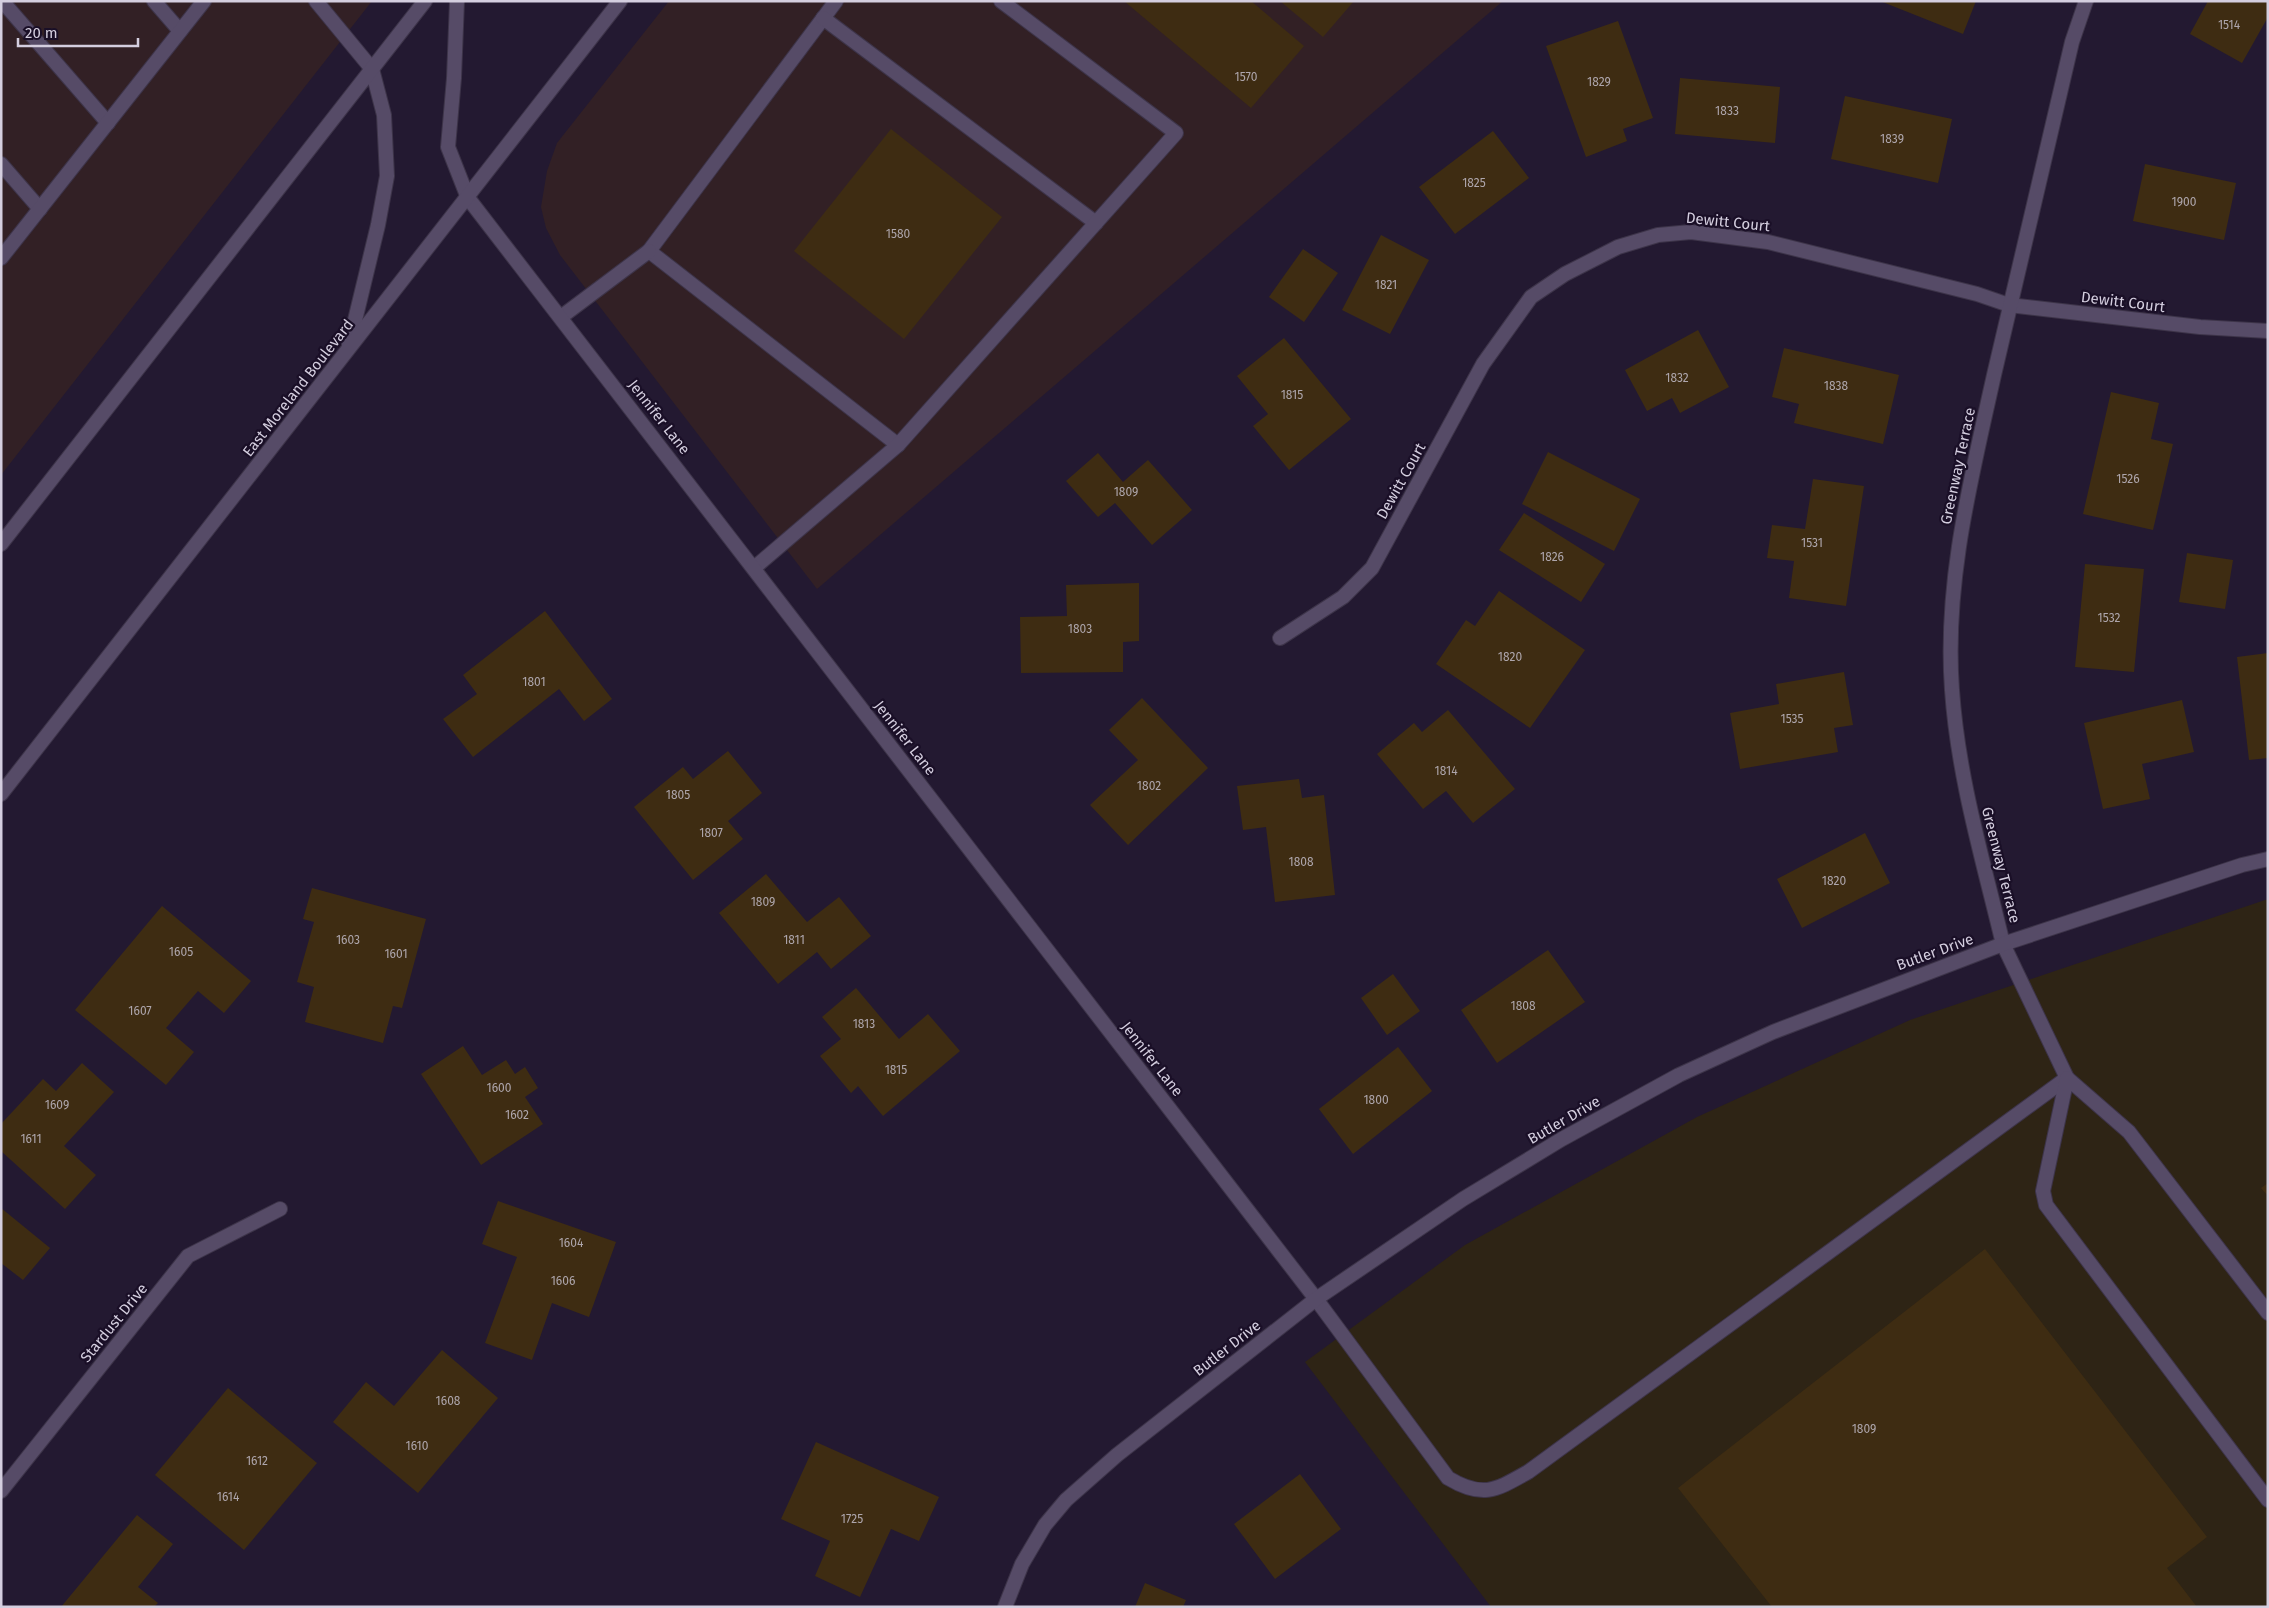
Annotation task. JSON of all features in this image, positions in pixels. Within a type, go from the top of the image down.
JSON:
[{"type":"street","points":[[2,1],[108,123]]},
{"type":"street","points":[[154,1],[180,31]]},
{"type":"street","points":[[1,258],[204,1]]},
{"type":"street","points":[[316,1],[372,69],[384,115],[387,176],[378,225],[347,351]]},
{"type":"street","points":[[1,544],[425,1]]},
{"type":"street","name":"Jennifer Lane","points":[[458,1],[448,147],[468,198],[1316,1299],[1448,1478],[1467,1490],[1497,1490],[1528,1472],[2067,1078]]},
{"type":"street","name":"East Moreland Boulevard","points":[[1,794],[620,1]]},
{"type":"street","points":[[561,317],[649,251],[836,1]]},
{"type":"street","points":[[754,568],[898,445],[1176,133],[1001,1]]},
{"type":"street","name":"Greenway Terrace","points":[[2067,1078],[2003,944],[1965,787],[1958,750],[1952,689],[1951,629],[1956,564],[1968,492],[2009,305],[2072,42],[2086,1]]},
{"type":"street","points":[[823,18],[1096,223]]},
{"type":"street","points":[[1,164],[40,209]]},
{"type":"street","name":"Dewitt Court","points":[[1280,638],[1343,597],[1372,568],[1483,364],[1531,297],[1565,274],[1618,247],[1658,235],[1691,232],[1768,242],[1977,294],[2009,305],[2200,327],[2268,331]]},
{"type":"street","points":[[649,251],[898,445]]},
{"type":"street","name":"Butler Drive","points":[[1004,1607],[1027,1556],[1045,1525],[1066,1500],[1117,1455],[1316,1299],[1463,1199],[1562,1139],[1679,1075],[1782,1029],[2003,944],[2242,865],[2268,859]]},
{"type":"street","points":[[2268,1313],[2129,1132],[2067,1078],[2043,1191],[2046,1205],[2268,1500]]},
{"type":"street","name":"Stardust Drive","points":[[1,1491],[188,1256],[280,1209]]},
{"type":"shaded area","points":[[1,1],[372,1],[1,475]]},
{"type":"shaded area","points":[[669,1],[1503,1],[817,589],[560,255],[546,228],[541,207],[547,171],[557,143]]},
{"type":"shaded area","points":[[2268,899],[2268,1607],[1491,1607],[1305,1362],[1465,1245],[1697,1117],[1910,1020]]},
{"type":"building","points":[[1124,1],[1251,1],[1304,46],[1251,108]]},
{"type":"building","points":[[1280,1],[1354,1],[1323,37]]},
{"type":"building","points":[[1880,1],[1976,1],[1963,34]]},
{"type":"building","points":[[2208,1],[2268,1],[2268,17],[2242,63],[2190,34]]},
{"type":"building","points":[[1618,21],[1653,118],[1623,129],[1627,141],[1586,157],[1546,46]]},
{"type":"building","points":[[1680,78],[1780,87],[1775,143],[1675,134]]},
{"type":"building","points":[[1845,96],[1952,119],[1938,183],[1831,159]]},
{"type":"building","points":[[891,129],[1002,217],[904,339],[794,251]]},
{"type":"building","points":[[1493,131],[1529,178],[1455,234],[1419,187]]},
{"type":"building","points":[[2145,164],[2236,183],[2224,240],[2133,221]]},
{"type":"building","points":[[1381,235],[1429,260],[1390,334],[1342,310]]},
{"type":"building","points":[[1303,249],[1338,273],[1304,322],[1269,297]]},
{"type":"building","points":[[1698,330],[1729,387],[1680,413],[1672,398],[1647,411],[1625,370]]},
{"type":"building","points":[[1284,338],[1351,419],[1289,470],[1253,426],[1268,414],[1237,376]]},
{"type":"building","points":[[1784,348],[1899,375],[1883,444],[1794,423],[1799,404],[1772,397]]},
{"type":"building","points":[[2111,392],[2159,403],[2151,439],[2173,444],[2153,530],[2083,514]]},
{"type":"building","points":[[1548,452],[1640,499],[1614,551],[1522,504]]},
{"type":"building","points":[[1098,453],[1123,482],[1148,460],[1192,510],[1152,545],[1115,503],[1098,517],[1066,481]]},
{"type":"building","points":[[1813,479],[1864,486],[1846,606],[1789,598],[1794,561],[1767,558],[1772,525],[1805,529]]},
{"type":"building","points":[[1524,513],[1605,564],[1581,602],[1499,550]]},
{"type":"building","points":[[2187,553],[2233,560],[2225,609],[2179,602]]},
{"type":"building","points":[[2085,564],[2144,569],[2134,672],[2075,667]]},
{"type":"building","points":[[1139,583],[1139,641],[1123,642],[1123,672],[1021,673],[1020,617],[1067,616],[1066,585]]},
{"type":"building","points":[[1499,591],[1585,650],[1530,728],[1436,664],[1466,620],[1475,626]]},
{"type":"building","points":[[545,611],[612,699],[584,721],[559,689],[473,757],[443,719],[477,694],[463,675]]},
{"type":"building","points":[[2268,653],[2268,758],[2249,760],[2237,657]]},
{"type":"building","points":[[1844,672],[1853,725],[1834,728],[1838,752],[1740,769],[1730,713],[1779,704],[1776,684]]},
{"type":"building","points":[[1142,698],[1208,768],[1128,845],[1090,805],[1138,760],[1109,730]]},
{"type":"building","points":[[2182,700],[2194,752],[2142,764],[2150,799],[2103,809],[2084,723]]},
{"type":"building","points":[[1448,710],[1515,789],[1473,823],[1446,791],[1423,809],[1377,754],[1414,723],[1422,732]]},
{"type":"building","points":[[728,751],[762,793],[728,821],[743,839],[693,880],[634,807],[683,767],[693,779]]},
{"type":"building","points":[[1299,779],[1302,798],[1324,795],[1335,895],[1275,902],[1266,827],[1243,830],[1237,786]]},
{"type":"building","points":[[1865,833],[1890,883],[1802,928],[1777,879]]},
{"type":"building","points":[[766,874],[807,922],[839,897],[871,936],[831,969],[817,952],[778,984],[719,913]]},
{"type":"building","points":[[312,888],[426,919],[402,1008],[393,1006],[383,1043],[305,1022],[314,987],[297,982],[314,922],[303,919]]},
{"type":"building","points":[[162,906],[251,981],[224,1013],[198,991],[166,1028],[194,1052],[166,1085],[75,1010]]},
{"type":"building","points":[[1548,950],[1585,1002],[1497,1063],[1461,1010]]},
{"type":"building","points":[[1393,974],[1420,1011],[1387,1035],[1361,998]]},
{"type":"building","points":[[856,988],[899,1039],[928,1014],[960,1051],[883,1116],[858,1086],[851,1093],[820,1056],[841,1039],[822,1017]]},
{"type":"building","points":[[463,1046],[482,1075],[506,1060],[515,1074],[525,1067],[538,1088],[525,1097],[543,1124],[481,1165],[421,1074]]},
{"type":"building","points":[[1398,1047],[1432,1091],[1353,1154],[1319,1109]]},
{"type":"building","points":[[82,1063],[114,1092],[64,1146],[96,1175],[65,1209],[1,1151],[1,1124],[43,1079],[56,1091]]},
{"type":"building","points":[[2268,1183],[2268,1196],[2261,1188]]},
{"type":"building","points":[[498,1201],[616,1242],[589,1317],[552,1303],[532,1360],[485,1343],[517,1257],[482,1244]]},
{"type":"building","points":[[1,1208],[50,1248],[23,1280],[1,1263]]},
{"type":"building","points":[[1985,1249],[2207,1537],[2167,1568],[2197,1607],[1772,1607],[1678,1488]]},
{"type":"building","points":[[442,1350],[498,1398],[418,1493],[333,1422],[366,1382],[394,1406]]},
{"type":"building","points":[[228,1388],[317,1463],[244,1550],[155,1475]]},
{"type":"building","points":[[816,1442],[939,1497],[919,1541],[891,1529],[860,1597],[815,1576],[830,1541],[781,1519]]},
{"type":"building","points":[[1300,1474],[1341,1529],[1275,1579],[1234,1524]]},
{"type":"building","points":[[137,1515],[173,1544],[138,1587],[158,1603],[154,1607],[61,1607]]},
{"type":"building","points":[[1145,1583],[1186,1600],[1183,1607],[1135,1607]]}]
